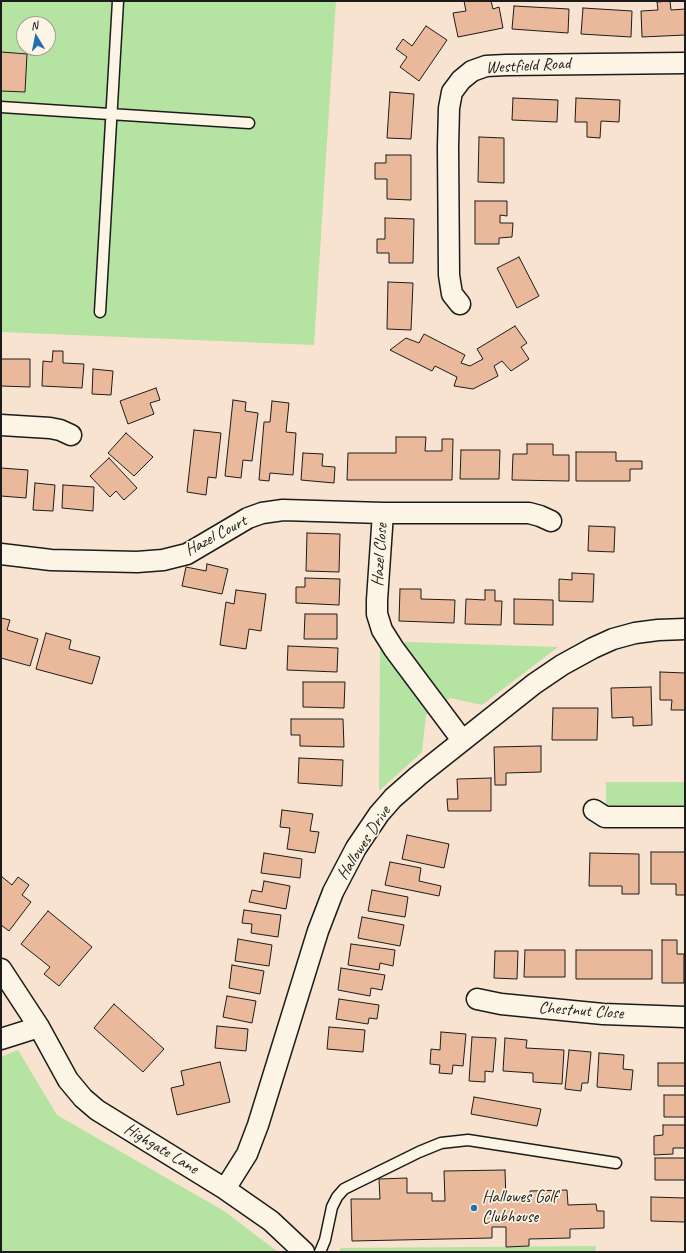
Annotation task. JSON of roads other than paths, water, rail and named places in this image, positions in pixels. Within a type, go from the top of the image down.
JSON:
[{"type":"street","name":"Westfield Road","points":[[460,304],[452,294],[449,275],[448,147],[449,108],[452,92],[461,80],[472,71],[486,66],[506,64],[685,63]]},
{"type":"street","points":[[1,424],[50,428],[60,430],[71,435]]},
{"type":"street","name":"Hazel Court","points":[[1,554],[51,560],[137,562],[163,560],[187,554],[248,518],[262,513],[283,510],[383,513]]},
{"type":"street","name":"Hazel Close","points":[[462,740],[394,649],[382,630],[377,614],[377,600],[383,513],[529,513],[551,521]]},
{"type":"street","name":"Hallowes Drive","points":[[225,1189],[247,1154],[256,1132],[318,931],[333,892],[356,848],[379,814],[393,798],[418,776],[462,740],[556,668],[593,648],[614,639],[658,630],[685,629]]},
{"type":"street","points":[[594,810],[606,817],[685,817]]},
{"type":"street","name":"Highgate Lane","points":[[1,970],[17,992],[68,1080],[83,1098],[97,1110],[225,1189],[272,1221],[304,1252]]},
{"type":"street","name":"Chestnut Close","points":[[477,999],[501,1004],[603,1014],[685,1017]]},
{"type":"street","points":[[1,1038],[38,1027]]},
{"type":"lane","points":[[100,312],[118,1]]},
{"type":"lane","points":[[1,106],[249,123]]},
{"type":"lane","points":[[320,1252],[325,1240],[332,1207],[344,1189],[419,1152],[442,1143],[468,1140],[616,1163]]},
{"type":"place","name":"Hallowes Golf Clubhouse","points":[[474,1208]]}]
